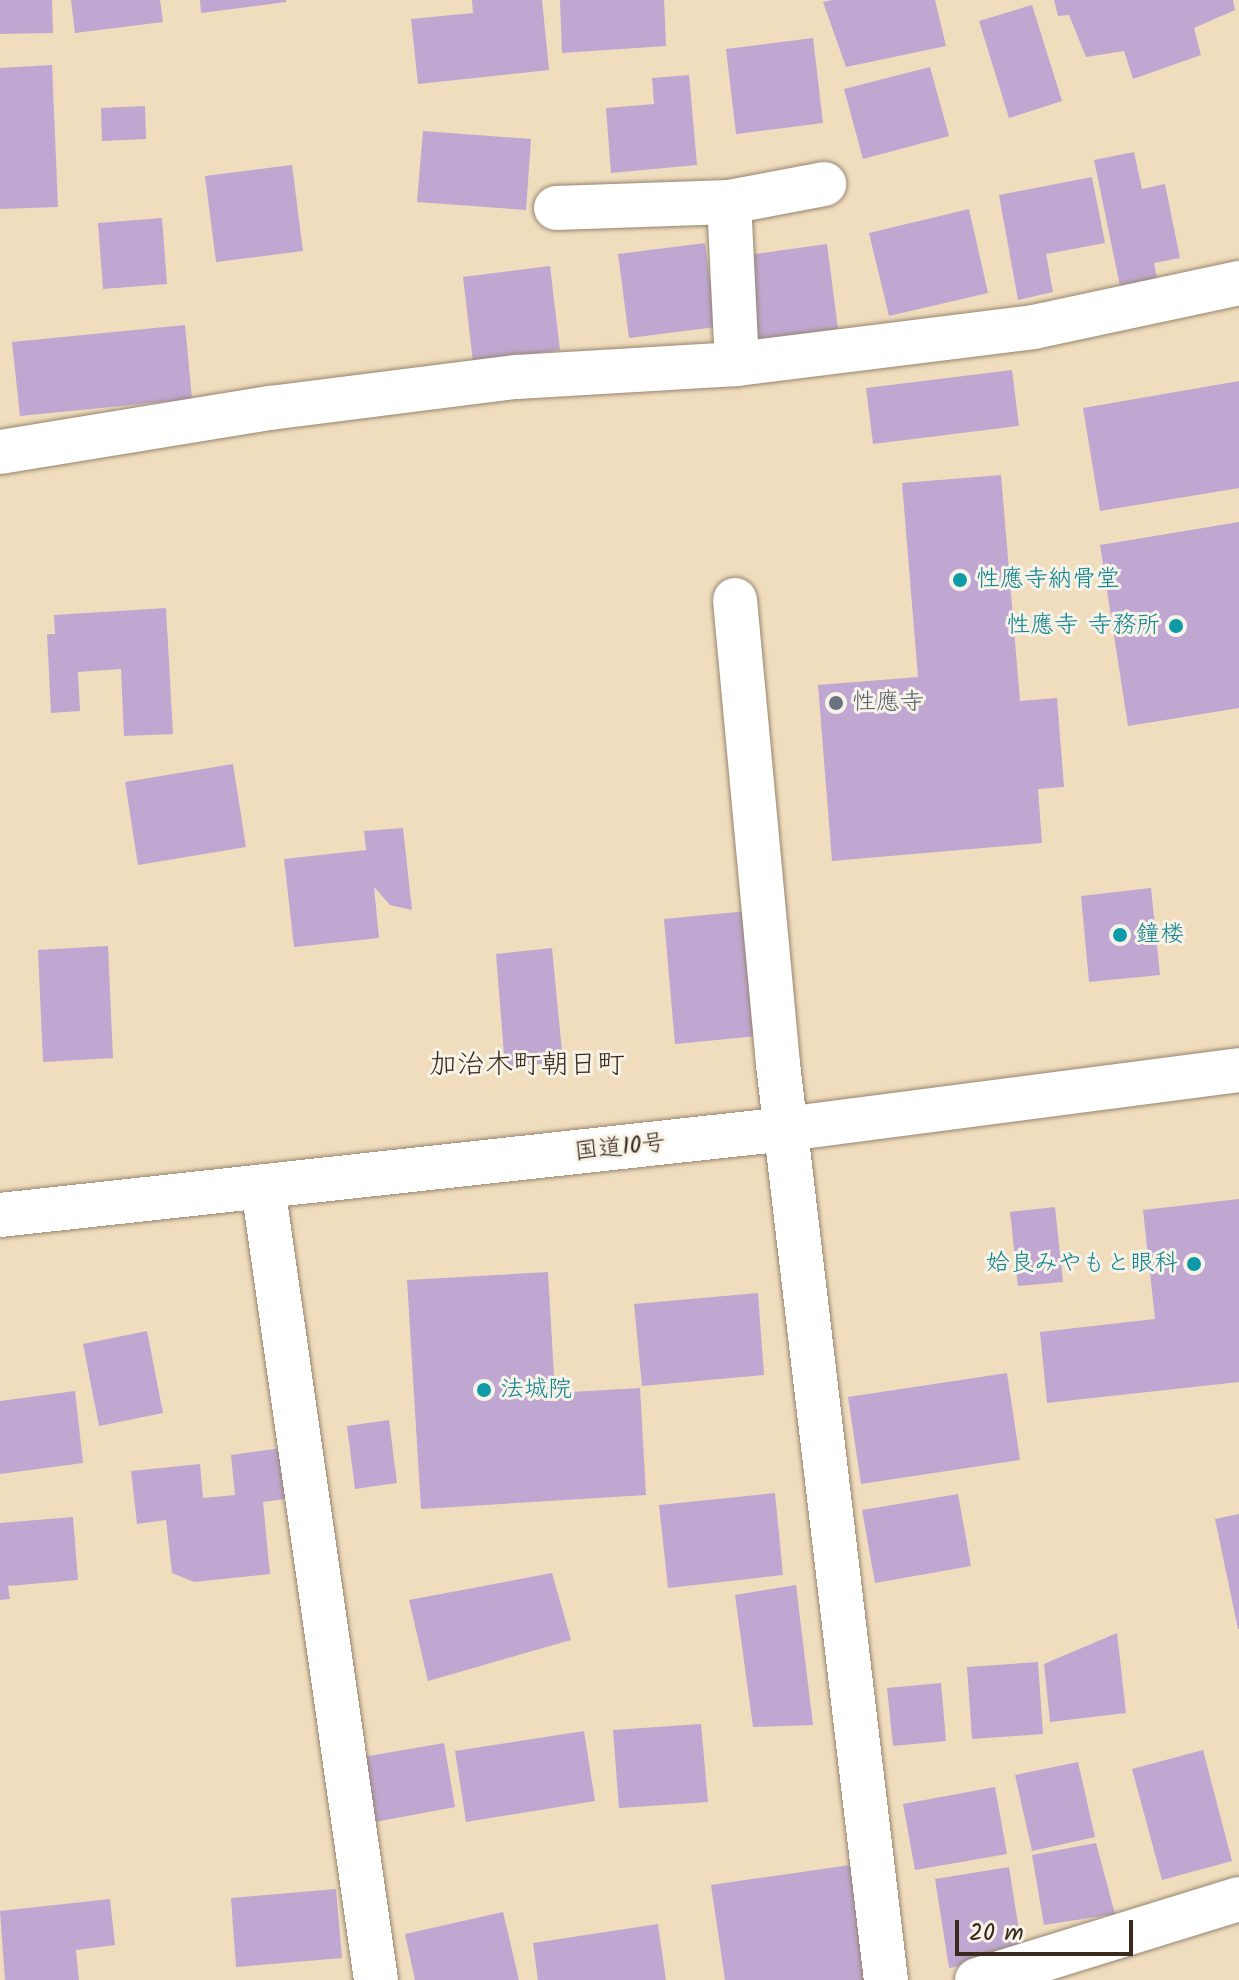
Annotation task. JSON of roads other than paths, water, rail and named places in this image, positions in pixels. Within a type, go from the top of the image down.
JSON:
[{"type":"main road","points":[[556,208],[729,202],[824,184]]},
{"type":"main road","points":[[729,202],[737,364]]},
{"type":"main road","points":[[0,452],[270,408],[517,377],[737,364],[1034,327],[1239,283]]},
{"type":"main road","points":[[735,600],[786,1129],[886,1980]]},
{"type":"main road","name":"国道10号","points":[[0,1215],[786,1129],[1239,1070]]},
{"type":"main road","points":[[263,1187],[376,1980]]},
{"type":"main road","points":[[977,1980],[1239,1899]]},
{"type":"place","name":"性應寺納骨堂","points":[[960,580]]},
{"type":"place","name":"性應寺 寺務所","points":[[1176,626]]},
{"type":"place","name":"性應寺","points":[[836,703]]},
{"type":"place","name":"鐘楼","points":[[1120,935]]},
{"type":"place","name":"姶良みやもと眼科","points":[[1194,1264]]},
{"type":"place","name":"法城院","points":[[484,1390]]},
{"type":"district","name":"加治木町朝日町","points":[[527,1066]]}]
